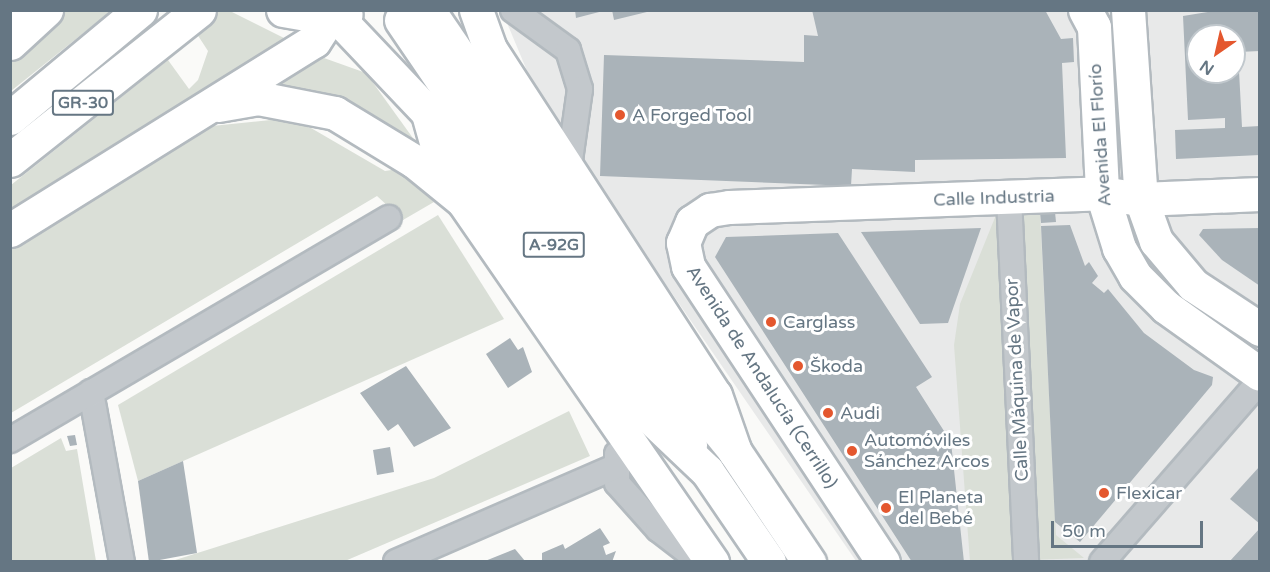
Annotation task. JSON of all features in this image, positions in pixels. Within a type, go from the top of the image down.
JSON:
[{"type":"main road","points":[[10,17],[20,10]]},
{"type":"main road","points":[[10,43],[46,10]]},
{"type":"main road","name":"GR-30","points":[[10,160],[199,10]]},
{"type":"main road","points":[[283,10],[341,15],[428,113],[631,399],[707,471]]},
{"type":"main road","points":[[476,10],[490,49],[569,167],[715,395],[735,452]]},
{"type":"main road","name":"Avenida El Florío","points":[[1128,10],[1141,198],[1171,264],[1260,329]]},
{"type":"main road","name":"Avenida El Florío","points":[[1089,12],[1094,27],[1102,194],[1107,221],[1135,276],[1166,307],[1260,374]]},
{"type":"main road","name":"GR-30","points":[[10,118],[136,14]]},
{"type":"main road","points":[[10,230],[314,41],[341,15]]},
{"type":"main road","name":"A-92G","points":[[414,15],[697,405],[735,452],[809,561]]},
{"type":"main road","name":"A-92G","points":[[414,15],[707,471],[769,561]]},
{"type":"main road","points":[[205,108],[258,98],[335,113],[414,161],[463,201]]},
{"type":"main road","points":[[428,113],[442,164],[463,201],[712,561]]},
{"type":"main road","name":"Calle Industria","points":[[729,207],[1102,194],[1141,198],[1260,194]]},
{"type":"main road","name":"Avenida de Andalucía (Cerrillo)","points":[[729,207],[710,210],[692,222],[683,243],[688,266],[883,561]]},
{"type":"street","points":[[513,10],[568,50],[580,89],[569,167]]},
{"type":"street","name":"Calle Máquina de Vapor","points":[[1009,198],[1026,561]]},
{"type":"street","points":[[10,440],[389,218]]},
{"type":"street","points":[[1102,561],[1260,381]]},
{"type":"street","points":[[91,392],[122,561]]},
{"type":"street","points":[[621,431],[616,475],[658,529],[701,561]]},
{"type":"street","points":[[396,561],[616,475]]},
{"type":"street","points":[[436,561],[616,475]]},
{"type":"shaded area","points":[[64,11],[111,11],[11,91],[11,59]]},
{"type":"shaded area","points":[[182,11],[230,11],[290,41],[11,217],[11,185],[168,60],[189,89],[198,80],[208,51]]},
{"type":"shaded area","points":[[502,11],[1259,11],[1259,561],[856,561],[603,193],[530,78]]},
{"type":"shaded area","points":[[324,58],[366,73],[423,152],[265,86]]},
{"type":"shaded area","points":[[280,119],[311,128],[385,171],[398,169],[434,202],[403,220],[377,196],[11,413],[11,244],[212,126]]},
{"type":"shaded area","points":[[1040,212],[1056,535],[1084,558],[970,562],[954,345],[960,304],[996,215]]},
{"type":"shaded area","points":[[438,215],[504,319],[138,481],[118,405]]},
{"type":"shaded area","points":[[569,411],[590,456],[345,561],[169,562],[434,478]]},
{"type":"shaded area","points":[[61,438],[66,451],[77,449],[96,561],[11,561],[11,468]]},
{"type":"building","points":[[575,10],[603,10],[603,11],[576,18]]},
{"type":"building","points":[[612,10],[651,10],[651,11],[614,20]]},
{"type":"building","points":[[812,10],[1045,10],[1061,39],[1073,38],[1074,62],[1062,63],[1066,158],[915,160],[915,172],[852,169],[851,186],[600,176],[604,55],[804,62],[804,35],[818,36]]},
{"type":"building","points":[[1220,10],[1260,12],[1260,51],[1246,52],[1246,24],[1186,24],[1186,78],[1183,16]]},
{"type":"building","points":[[1186,84],[1240,84],[1242,127],[1260,126],[1260,155],[1176,159],[1175,130],[1225,128],[1225,118],[1188,120]]},
{"type":"building","points":[[1040,212],[1055,212],[1056,222],[1041,223]]},
{"type":"building","points":[[1070,225],[1085,266],[1089,262],[1098,276],[1092,283],[1104,293],[1108,289],[1144,333],[1194,370],[1213,377],[1212,385],[1080,542],[1055,522],[1041,226]]},
{"type":"building","points":[[981,228],[948,323],[920,324],[861,232]]},
{"type":"building","points":[[1260,228],[1260,286],[1222,260],[1199,235],[1203,229]]},
{"type":"building","points":[[838,233],[932,377],[916,387],[951,442],[964,562],[912,562],[715,257],[726,237]]},
{"type":"building","points":[[510,338],[518,350],[523,347],[532,372],[508,388],[486,354]]},
{"type":"building","points":[[406,366],[451,428],[414,447],[398,424],[388,431],[360,393]]},
{"type":"building","points":[[75,435],[77,445],[70,446],[67,436]]},
{"type":"building","points":[[390,447],[394,472],[377,475],[373,450]]},
{"type":"building","points":[[183,461],[197,553],[149,562],[138,481]]},
{"type":"building","points":[[1260,466],[1260,524],[1230,499]]},
{"type":"building","points":[[600,528],[610,543],[603,546],[606,555],[616,551],[612,562],[542,562],[542,553],[563,544],[565,549]]},
{"type":"building","points":[[1260,528],[1260,562],[1229,562],[1241,549]]},
{"type":"building","points":[[515,549],[525,561],[485,561]]},
{"type":"place","name":"A Forged Tool","points":[[620,115]]},
{"type":"place","name":"Carglass","points":[[771,322]]},
{"type":"place","name":"Škoda","points":[[798,366]]},
{"type":"place","name":"Audi","points":[[828,413]]},
{"type":"place","name":"Automóviles Sánchez Arcos","points":[[852,451]]},
{"type":"place","name":"Flexicar","points":[[1104,493]]},
{"type":"place","name":"El Planeta del Bebé","points":[[886,508]]}]
